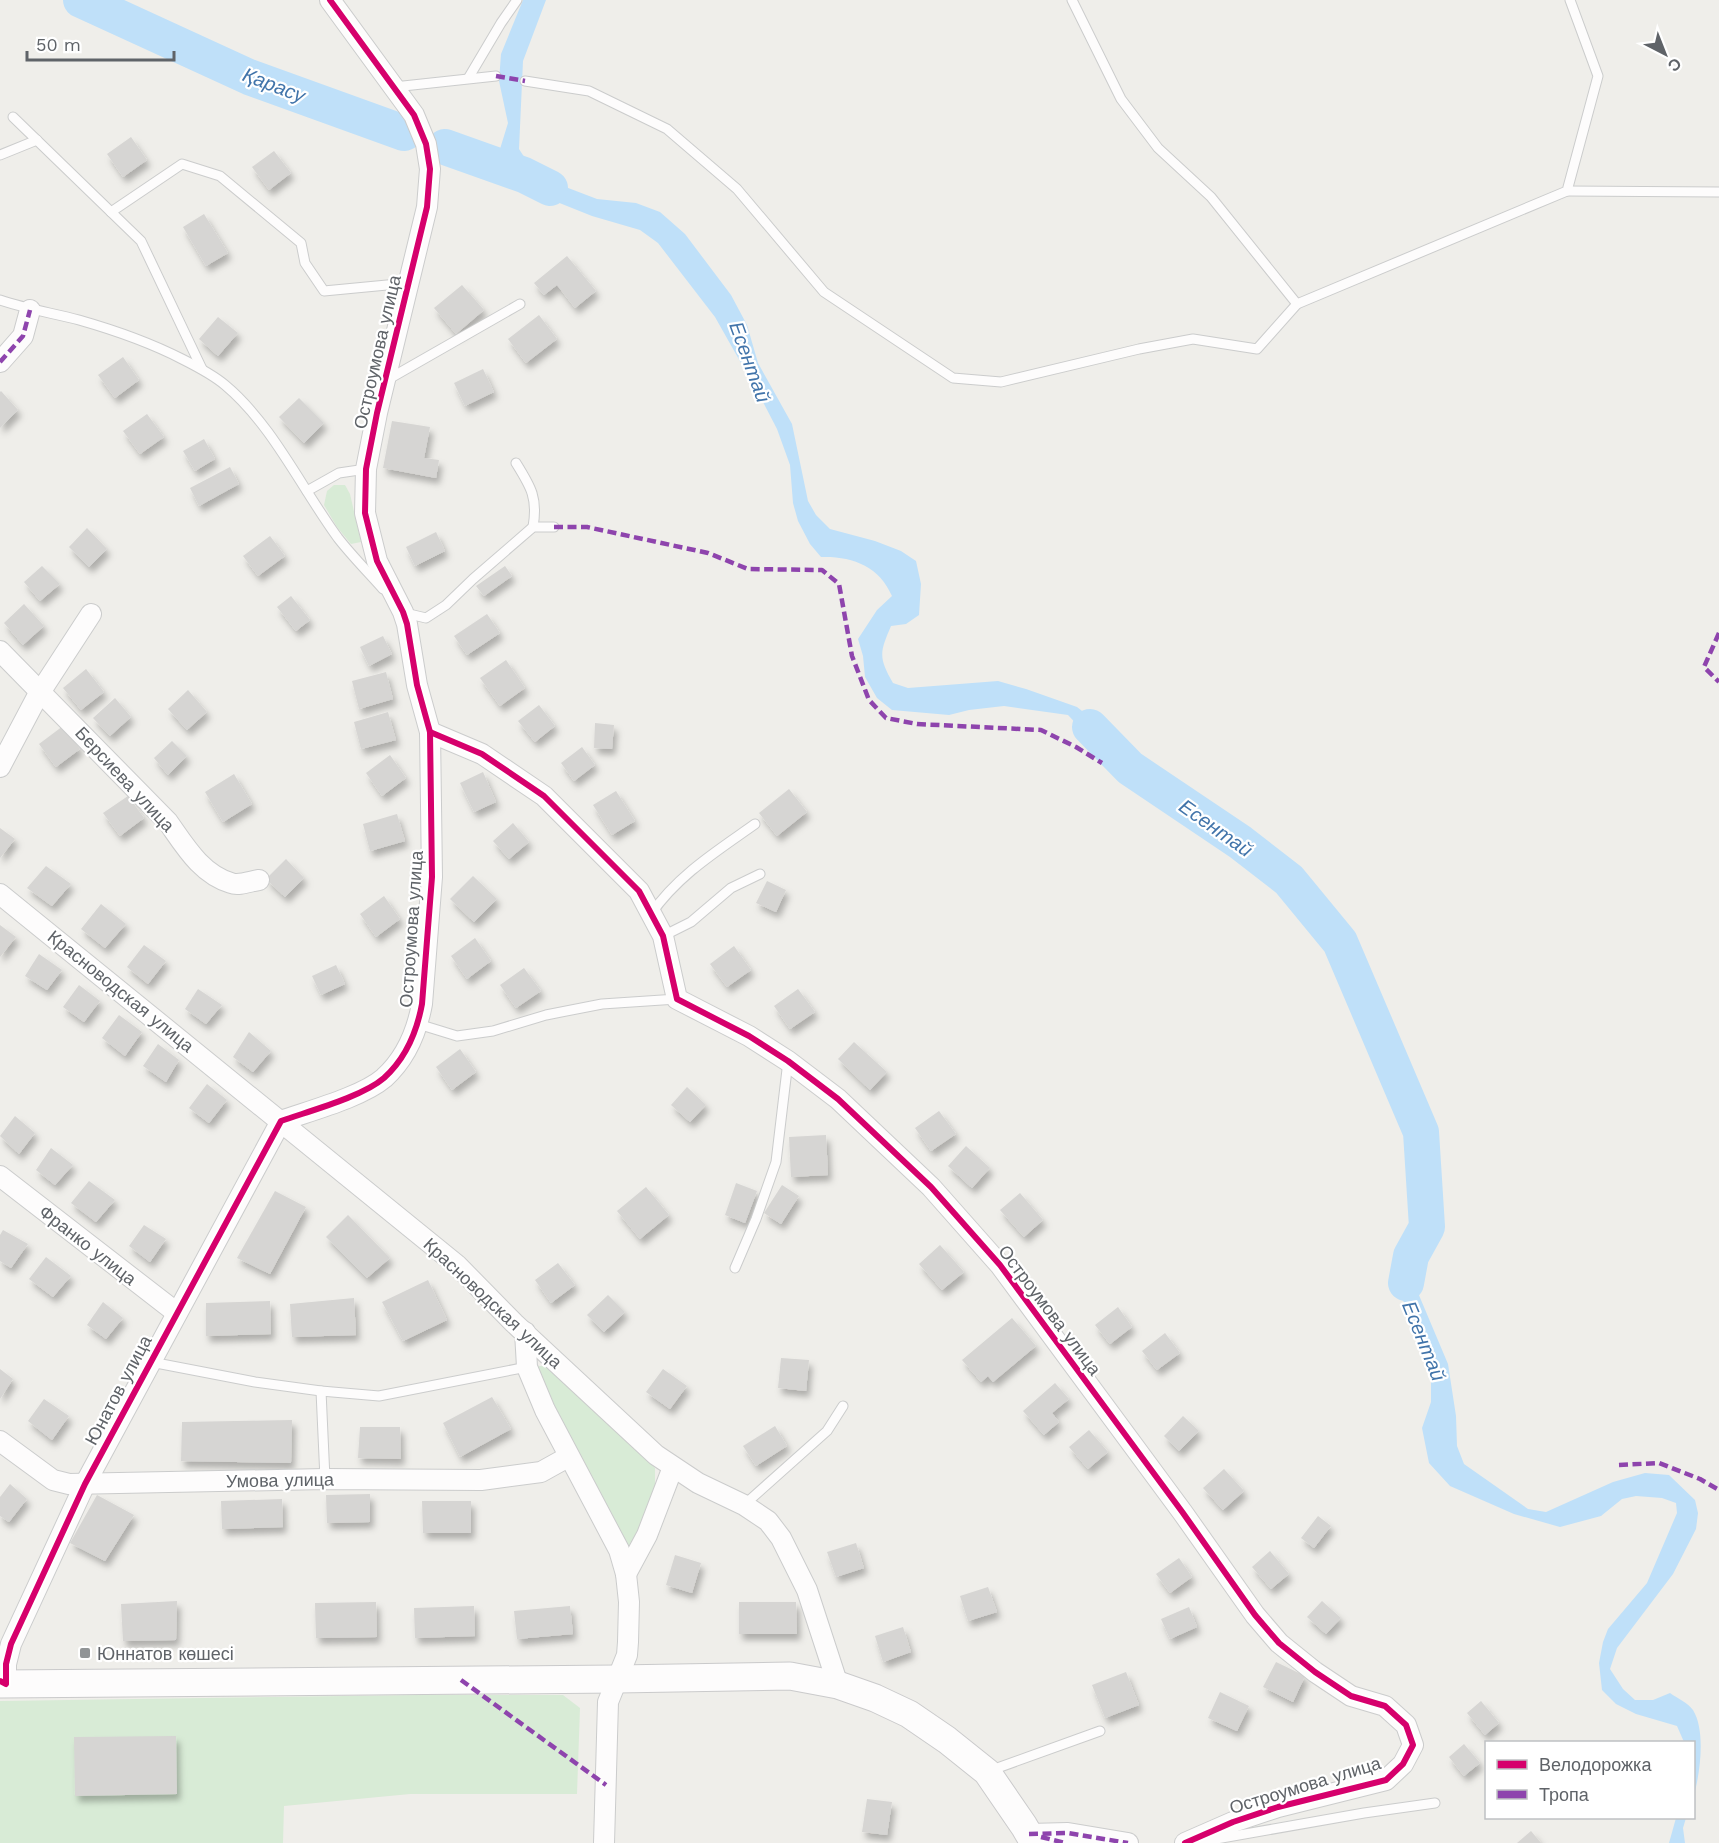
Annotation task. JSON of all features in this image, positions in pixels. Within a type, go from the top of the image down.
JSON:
[{"type":"street","name":"Остроумова улица","points":[[281,1120],[355,1094],[384,1078],[406,1052],[418,1024],[428,952],[432,877],[430,732],[417,685],[404,612],[377,561],[365,513],[366,469],[427,207],[430,169],[426,144],[414,115],[330,0]]},
{"type":"street","points":[[0,362],[23,336],[30,310]]},
{"type":"street","points":[[0,767],[41,691],[91,614]]},
{"type":"street","name":"Берсиева улица","points":[[0,651],[168,822],[190,855],[204,868],[233,884],[259,880]]},
{"type":"street","points":[[430,732],[483,754],[544,796],[639,891],[663,936],[677,999]]},
{"type":"street","name":"Красноводская улица","points":[[0,894],[457,1264],[525,1332],[656,1455],[698,1483],[744,1505],[768,1521],[793,1559],[807,1590],[838,1685]]},
{"type":"street","name":"Остроумова улица","points":[[677,999],[748,1036],[788,1061],[838,1099],[932,1187],[1000,1265],[1183,1513],[1255,1615],[1279,1643],[1315,1672],[1352,1696],[1385,1706],[1406,1725],[1413,1745],[1403,1764],[1386,1780],[1256,1814],[1185,1843]]},
{"type":"street","name":"Юнатов улица","points":[[2,1683],[11,1644],[85,1484],[281,1120]]},
{"type":"street","name":"Франко улица","points":[[0,1176],[177,1313]]},
{"type":"street","points":[[525,1332],[527,1367],[568,1457],[619,1551],[626,1574],[629,1602],[627,1655],[608,1702],[604,1843]]},
{"type":"street","name":"Умова улица","points":[[0,1441],[53,1480],[69,1484],[325,1479],[481,1480],[541,1472],[568,1457]]},
{"type":"street","points":[[626,1574],[646,1535],[673,1467]]},
{"type":"street","points":[[2,1683],[790,1676],[838,1685],[909,1714],[947,1740],[987,1772],[1031,1839],[1065,1843]]},
{"type":"street","points":[[1031,1839],[1068,1833],[1128,1843]]},
{"type":"lane","points":[[469,77],[517,0]]},
{"type":"lane","points":[[1072,0],[1120,99],[1158,148],[1211,197],[1297,304]]},
{"type":"lane","points":[[1567,191],[1598,76],[1570,0]]},
{"type":"lane","points":[[394,87],[469,77],[496,76]]},
{"type":"lane","points":[[525,81],[589,91],[667,129],[737,189],[824,292],[953,378],[1000,382],[1139,349],[1193,339],[1257,349],[1297,304],[1567,191],[1719,192]]},
{"type":"lane","points":[[13,117],[141,241],[202,369]]},
{"type":"lane","points":[[0,155],[37,140]]},
{"type":"lane","points":[[111,212],[182,164],[220,176],[301,243],[305,263],[324,291],[408,283]]},
{"type":"lane","points":[[0,300],[30,310],[79,320],[122,333],[202,369],[223,383],[242,400],[296,473],[339,539],[404,612],[426,618],[446,605],[533,527],[536,510],[533,491],[516,463]]},
{"type":"lane","points":[[385,382],[520,304]]},
{"type":"lane","points":[[307,491],[339,473],[366,469]]},
{"type":"lane","points":[[533,527],[554,527]]},
{"type":"lane","points":[[651,914],[662,897],[689,871],[755,824]]},
{"type":"lane","points":[[663,936],[691,922],[731,888],[760,874]]},
{"type":"lane","points":[[418,1024],[457,1036],[494,1031],[546,1015],[602,1004],[677,999]]},
{"type":"lane","points":[[735,1268],[756,1219],[776,1162],[788,1061]]},
{"type":"lane","points":[[151,1362],[255,1382],[379,1396],[527,1367]]},
{"type":"lane","points":[[321,1390],[325,1479]]},
{"type":"lane","points":[[744,1505],[827,1431],[843,1406]]},
{"type":"lane","points":[[987,1772],[1100,1731]]},
{"type":"lane","points":[[1193,1843],[1435,1803]]},
{"type":"green space","points":[[334,485],[345,485],[350,494],[361,542],[351,544],[337,527],[324,505],[327,491]]},
{"type":"green space","points":[[539,1366],[548,1366],[643,1454],[655,1468],[655,1485],[632,1551],[622,1546],[534,1371]]},
{"type":"green space","points":[[563,1695],[580,1708],[577,1794],[410,1794],[284,1806],[283,1843],[0,1843],[0,1701]]},
{"type":"water","points":[[523,0],[546,0],[523,61],[519,149],[532,169],[563,186],[597,199],[636,203],[660,212],[685,234],[731,295],[747,325],[758,363],[792,424],[808,501],[816,515],[830,529],[875,541],[901,551],[916,561],[921,584],[919,615],[906,624],[891,626],[882,654],[885,667],[893,683],[908,688],[998,681],[1026,689],[1077,707],[1105,729],[1130,758],[1120,762],[1098,747],[1068,715],[1004,706],[949,715],[892,710],[877,698],[865,677],[863,656],[858,639],[877,610],[892,596],[880,577],[872,570],[843,558],[821,557],[810,544],[798,521],[793,503],[790,465],[777,429],[715,317],[658,243],[640,230],[592,216],[542,196],[524,186],[506,169],[500,149],[508,123],[499,81],[501,54]]},
{"type":"water","points":[[1425,1232],[1413,1281],[1448,1364],[1456,1416],[1457,1446],[1464,1464],[1528,1509],[1546,1512],[1613,1482],[1645,1473],[1669,1475],[1695,1500],[1698,1513],[1696,1529],[1673,1574],[1617,1648],[1610,1669],[1623,1689],[1635,1700],[1653,1700],[1670,1693],[1693,1710],[1701,1740],[1700,1764],[1695,1790],[1695,1741],[1684,1741],[1677,1726],[1636,1714],[1616,1704],[1602,1690],[1599,1663],[1608,1629],[1647,1583],[1677,1513],[1676,1503],[1662,1498],[1636,1496],[1622,1499],[1601,1516],[1560,1527],[1514,1514],[1450,1486],[1429,1463],[1422,1428],[1431,1402],[1431,1375],[1410,1326],[1400,1288],[1407,1258]]},
{"type":"water","points":[[1676,1819],[1686,1819],[1683,1828],[1685,1843],[1669,1843]]},
{"type":"building","points":[[131,137],[147,160],[123,177],[107,154]]},
{"type":"building","points":[[274,151],[291,173],[269,190],[252,167]]},
{"type":"building","points":[[204,214],[228,253],[206,266],[183,227]]},
{"type":"building","points":[[567,256],[596,291],[575,308],[557,285],[544,295],[534,283]]},
{"type":"building","points":[[462,285],[484,310],[456,334],[434,308]]},
{"type":"building","points":[[539,315],[557,339],[526,363],[508,339]]},
{"type":"building","points":[[218,317],[238,333],[218,356],[199,339]]},
{"type":"building","points":[[123,357],[139,380],[115,398],[98,375]]},
{"type":"building","points":[[483,369],[494,392],[465,406],[454,383]]},
{"type":"building","points":[[0,392],[18,410],[0,428]]},
{"type":"building","points":[[299,398],[324,423],[304,443],[279,417]]},
{"type":"building","points":[[147,414],[164,437],[140,454],[123,431]]},
{"type":"building","points":[[392,421],[430,427],[424,458],[439,460],[436,478],[383,468]]},
{"type":"building","points":[[204,439],[215,459],[195,471],[183,451]]},
{"type":"building","points":[[230,467],[239,484],[199,506],[190,488]]},
{"type":"building","points":[[87,528],[107,549],[89,567],[69,547]]},
{"type":"building","points":[[436,532],[445,551],[415,566],[406,547]]},
{"type":"building","points":[[270,536],[285,556],[258,576],[243,556]]},
{"type":"building","points":[[42,566],[60,584],[40,601],[24,582]]},
{"type":"building","points":[[505,566],[512,576],[484,596],[476,586]]},
{"type":"building","points":[[291,596],[310,620],[296,631],[277,607]]},
{"type":"building","points":[[24,604],[44,626],[23,645],[4,623]]},
{"type":"building","points":[[487,614],[500,633],[467,655],[454,636]]},
{"type":"building","points":[[383,636],[392,654],[369,666],[360,647]]},
{"type":"building","points":[[506,660],[525,688],[500,706],[480,678]]},
{"type":"building","points":[[86,669],[104,692],[81,710],[63,688]]},
{"type":"building","points":[[386,672],[393,699],[359,709],[352,681]]},
{"type":"building","points":[[188,690],[207,712],[187,730],[168,709]]},
{"type":"building","points":[[115,698],[131,717],[110,736],[93,718]]},
{"type":"building","points":[[539,705],[555,726],[535,742],[518,721]]},
{"type":"building","points":[[388,712],[396,740],[361,749],[354,722]]},
{"type":"building","points":[[595,723],[614,725],[612,749],[594,748]]},
{"type":"building","points":[[63,726],[80,749],[56,767],[39,744]]},
{"type":"building","points":[[172,741],[187,756],[168,775],[154,758]]},
{"type":"building","points":[[582,747],[595,765],[574,781],[561,763]]},
{"type":"building","points":[[390,755],[406,778],[382,796],[366,773]]},
{"type":"building","points":[[483,772],[496,802],[474,812],[460,783]]},
{"type":"building","points":[[234,774],[252,804],[223,822],[205,792]]},
{"type":"building","points":[[789,789],[807,812],[777,836],[759,813]]},
{"type":"building","points":[[616,791],[635,821],[612,835],[593,805]]},
{"type":"building","points":[[128,796],[144,818],[120,836],[103,813]]},
{"type":"building","points":[[397,814],[405,841],[370,851],[363,824]]},
{"type":"building","points":[[513,823],[529,842],[509,859],[493,841]]},
{"type":"building","points":[[0,828],[15,839],[0,858]]},
{"type":"building","points":[[286,859],[304,878],[285,897],[266,879]]},
{"type":"building","points":[[46,866],[71,884],[52,906],[27,888]]},
{"type":"building","points":[[473,876],[497,899],[474,922],[450,899]]},
{"type":"building","points":[[767,881],[786,890],[776,912],[756,903]]},
{"type":"building","points":[[384,896],[400,919],[376,937],[360,914]]},
{"type":"building","points":[[101,904],[126,924],[105,948],[81,929]]},
{"type":"building","points":[[0,925],[16,937],[0,957]]},
{"type":"building","points":[[475,938],[491,961],[467,979],[451,956]]},
{"type":"building","points":[[144,945],[166,961],[148,984],[127,967]]},
{"type":"building","points":[[734,946],[751,970],[727,987],[710,964]]},
{"type":"building","points":[[39,954],[62,970],[47,990],[25,976]]},
{"type":"building","points":[[336,965],[345,984],[321,995],[312,976]]},
{"type":"building","points":[[524,968],[541,991],[516,1008],[500,985]]},
{"type":"building","points":[[79,985],[100,1001],[84,1022],[63,1007]]},
{"type":"building","points":[[198,989],[222,1005],[206,1024],[185,1009]]},
{"type":"building","points":[[798,989],[815,1012],[790,1029],[774,1006]]},
{"type":"building","points":[[119,1015],[142,1032],[125,1056],[102,1038]]},
{"type":"building","points":[[249,1032],[271,1051],[253,1072],[233,1057]]},
{"type":"building","points":[[854,1042],[887,1072],[870,1090],[838,1059]]},
{"type":"building","points":[[158,1044],[179,1060],[166,1082],[143,1066]]},
{"type":"building","points":[[460,1049],[476,1072],[452,1090],[436,1067]]},
{"type":"building","points":[[207,1084],[227,1100],[209,1123],[189,1108]]},
{"type":"building","points":[[687,1087],[706,1105],[690,1122],[671,1105]]},
{"type":"building","points":[[939,1111],[956,1134],[931,1151],[915,1128]]},
{"type":"building","points":[[15,1116],[35,1133],[19,1154],[0,1136]]},
{"type":"building","points":[[826,1135],[828,1175],[791,1177],[789,1137]]},
{"type":"building","points":[[966,1146],[990,1168],[972,1188],[948,1166]]},
{"type":"building","points":[[51,1148],[73,1165],[55,1185],[36,1170]]},
{"type":"building","points":[[89,1181],[115,1200],[96,1222],[71,1203]]},
{"type":"building","points":[[736,1183],[757,1191],[745,1223],[725,1215]]},
{"type":"building","points":[[782,1185],[799,1196],[781,1224],[764,1213]]},
{"type":"building","points":[[646,1187],[669,1215],[640,1239],[617,1211]]},
{"type":"building","points":[[275,1191],[306,1207],[270,1274],[237,1258]]},
{"type":"building","points":[[1020,1193],[1043,1220],[1024,1237],[1000,1210]]},
{"type":"building","points":[[348,1215],[390,1258],[367,1278],[326,1237]]},
{"type":"building","points":[[144,1225],[166,1239],[150,1262],[129,1246]]},
{"type":"building","points":[[3,1230],[28,1244],[11,1268],[0,1261],[0,1235]]},
{"type":"building","points":[[940,1245],[964,1272],[942,1290],[919,1264]]},
{"type":"building","points":[[46,1257],[71,1276],[53,1297],[29,1279]]},
{"type":"building","points":[[558,1263],[575,1285],[551,1303],[535,1280]]},
{"type":"building","points":[[428,1280],[447,1320],[403,1341],[382,1302]]},
{"type":"building","points":[[608,1295],[625,1312],[604,1332],[587,1315]]},
{"type":"building","points":[[354,1298],[356,1335],[292,1337],[290,1304]]},
{"type":"building","points":[[270,1301],[271,1334],[206,1336],[206,1303]]},
{"type":"building","points":[[103,1302],[123,1318],[106,1339],[87,1325]]},
{"type":"building","points":[[1118,1307],[1132,1327],[1110,1344],[1095,1325]]},
{"type":"building","points":[[1012,1318],[1036,1346],[993,1382],[988,1376],[981,1382],[962,1360]]},
{"type":"building","points":[[1165,1333],[1180,1353],[1157,1370],[1142,1351]]},
{"type":"building","points":[[781,1358],[809,1360],[806,1391],[778,1388]]},
{"type":"building","points":[[0,1369],[13,1379],[0,1399]]},
{"type":"building","points":[[663,1369],[687,1386],[670,1409],[646,1392]]},
{"type":"building","points":[[1055,1383],[1069,1399],[1052,1413],[1059,1422],[1044,1435],[1023,1411]]},
{"type":"building","points":[[492,1397],[511,1429],[460,1457],[443,1423]]},
{"type":"building","points":[[44,1399],[69,1416],[52,1440],[28,1421]]},
{"type":"building","points":[[1183,1416],[1199,1431],[1179,1451],[1164,1436]]},
{"type":"building","points":[[292,1420],[291,1463],[181,1461],[182,1422]]},
{"type":"building","points":[[775,1426],[787,1446],[756,1466],[743,1446]]},
{"type":"building","points":[[360,1427],[400,1427],[401,1459],[358,1458]]},
{"type":"building","points":[[1089,1430],[1108,1452],[1088,1469],[1069,1447]]},
{"type":"building","points":[[1224,1469],[1244,1491],[1223,1510],[1203,1488]]},
{"type":"building","points":[[10,1484],[27,1499],[9,1522],[0,1516],[0,1497]]},
{"type":"building","points":[[370,1494],[370,1522],[327,1523],[326,1495]]},
{"type":"building","points":[[97,1495],[134,1515],[105,1561],[70,1543]]},
{"type":"building","points":[[282,1499],[283,1527],[222,1529],[221,1501]]},
{"type":"building","points":[[422,1501],[471,1501],[471,1533],[423,1533]]},
{"type":"building","points":[[1318,1516],[1331,1526],[1314,1548],[1301,1538]]},
{"type":"building","points":[[856,1543],[864,1568],[836,1577],[827,1552]]},
{"type":"building","points":[[1270,1551],[1289,1574],[1271,1589],[1252,1567]]},
{"type":"building","points":[[675,1555],[701,1563],[692,1593],[666,1585]]},
{"type":"building","points":[[1179,1558],[1192,1577],[1170,1593],[1156,1574]]},
{"type":"building","points":[[988,1587],[997,1612],[968,1621],[960,1596]]},
{"type":"building","points":[[177,1601],[176,1640],[123,1641],[121,1604]]},
{"type":"building","points":[[1322,1601],[1341,1618],[1326,1634],[1307,1617]]},
{"type":"building","points":[[376,1602],[377,1637],[316,1638],[315,1603]]},
{"type":"building","points":[[739,1602],[796,1602],[797,1634],[739,1634]]},
{"type":"building","points":[[474,1606],[475,1636],[415,1638],[414,1608]]},
{"type":"building","points":[[570,1606],[573,1634],[517,1639],[514,1611]]},
{"type":"building","points":[[1189,1607],[1197,1627],[1170,1639],[1161,1619]]},
{"type":"building","points":[[903,1627],[911,1652],[883,1662],[875,1636]]},
{"type":"building","points":[[1276,1662],[1305,1676],[1293,1702],[1263,1687]]},
{"type":"building","points":[[1126,1672],[1139,1705],[1105,1718],[1092,1685]]},
{"type":"building","points":[[1220,1692],[1249,1706],[1237,1731],[1208,1718]]},
{"type":"building","points":[[1481,1701],[1499,1723],[1485,1735],[1467,1713]]},
{"type":"building","points":[[176,1736],[177,1794],[75,1796],[74,1737]]},
{"type":"building","points":[[1464,1744],[1480,1763],[1464,1776],[1449,1757]]},
{"type":"building","points":[[867,1799],[892,1802],[887,1835],[862,1832]]},
{"type":"building","points":[[1531,1831],[1541,1843],[1517,1843]]},
{"type":"waterway","name":"Қарасу","points":[[81,0],[249,77],[404,133]]},
{"type":"waterway","name":"Қарасу","points":[[445,147],[524,175],[550,188]]},
{"type":"waterway","name":"Есентай","points":[[1090,727],[1130,768],[1240,842],[1289,880],[1340,942],[1421,1132],[1427,1227],[1411,1256],[1406,1283]]},
{"type":"marked path","points":[[496,76],[525,81]]},
{"type":"marked path","points":[[0,362],[23,336],[30,310]]},
{"type":"marked path","points":[[554,527],[587,527],[708,553],[748,569],[822,570],[839,584],[852,656],[869,700],[886,718],[917,724],[1041,730],[1102,763]]},
{"type":"marked path","points":[[1719,633],[1704,667],[1719,682]]},
{"type":"marked path","points":[[1619,1465],[1659,1463],[1700,1479],[1719,1490]]},
{"type":"marked path","points":[[461,1680],[606,1785]]},
{"type":"marked path","points":[[1029,1834],[1068,1833],[1128,1843]]},
{"type":"marked path","points":[[1041,1837],[1065,1843]]},
{"type":"cycle path","points":[[0,1681],[6,1684],[6,1664],[11,1644],[85,1484],[281,1121],[349,1097],[384,1078],[398,1062],[409,1044],[422,1004],[432,877],[430,732],[417,685],[407,624],[377,561],[365,513],[366,469],[377,413],[427,207],[430,169],[426,144],[414,115],[330,0]]},
{"type":"cycle path","points":[[430,732],[482,754],[544,796],[639,891],[663,936],[677,999],[749,1036],[788,1061],[838,1099],[931,1187],[1000,1265],[1183,1513],[1255,1615],[1279,1643],[1315,1672],[1351,1696],[1385,1706],[1406,1725],[1413,1745],[1403,1764],[1386,1780],[1278,1807],[1233,1822],[1185,1843]]},
{"type":"place","name":"Юннатов көшесі","points":[[85,1653]]}]
